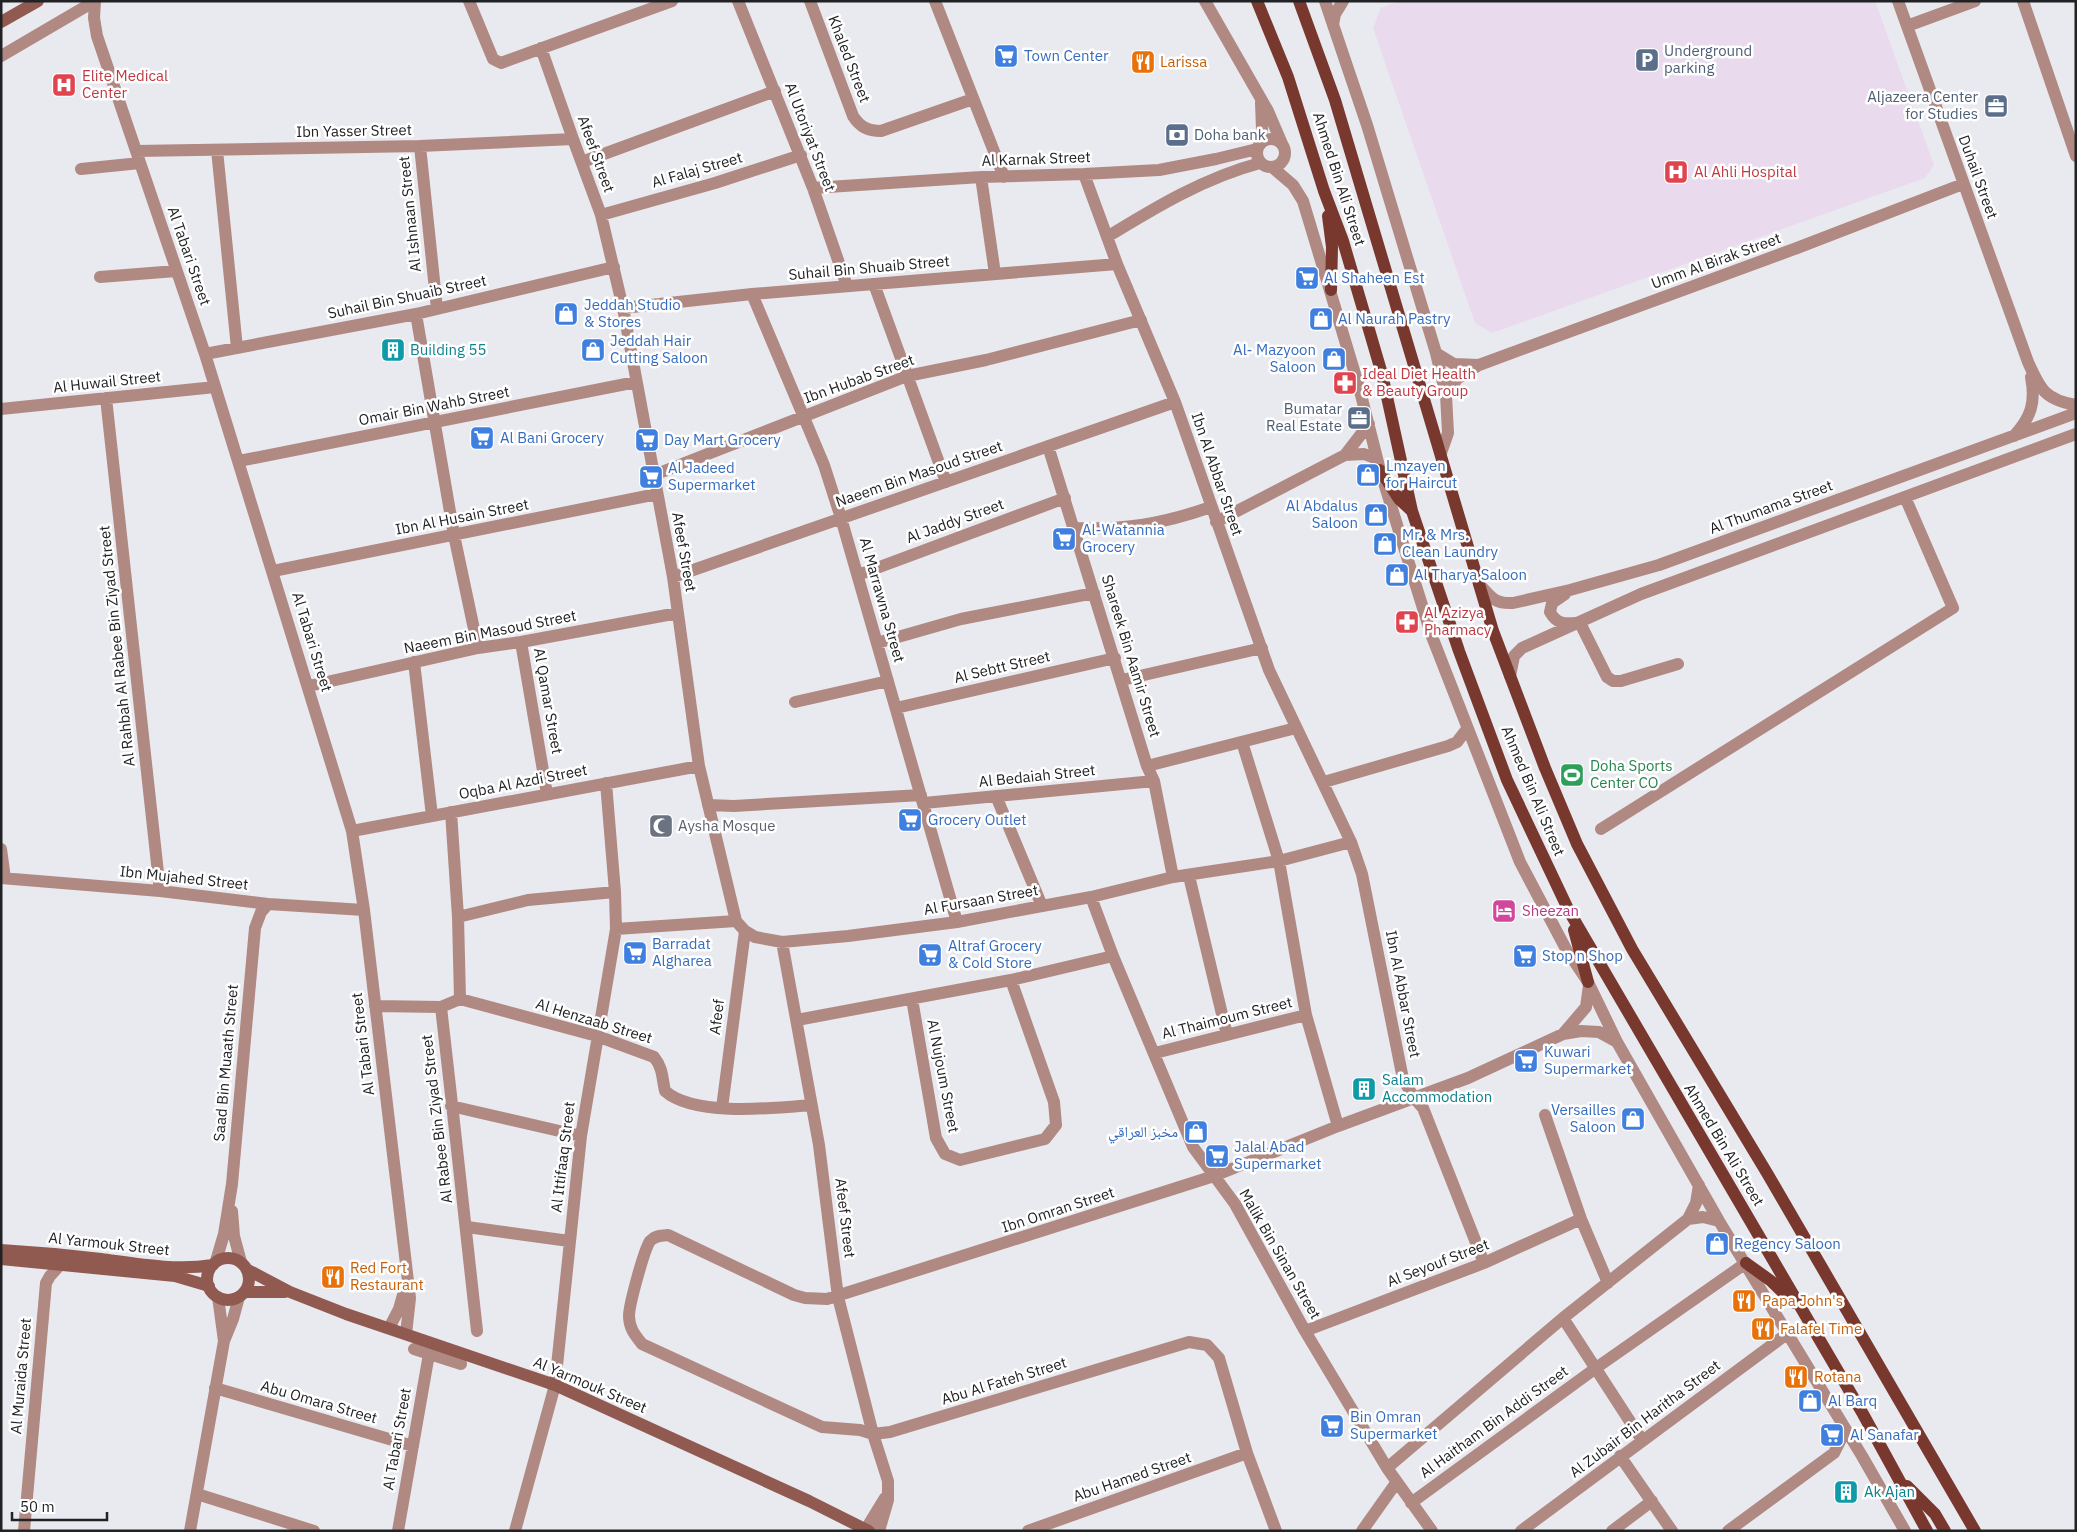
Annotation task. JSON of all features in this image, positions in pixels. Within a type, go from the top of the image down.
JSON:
[{"type":"main road","name":"Ahmed Bin Ali Street","points":[[1257,1],[1288,77],[1324,191],[1343,241],[1382,374],[1412,511],[1459,650],[1508,780],[1569,911],[1656,1063],[1863,1414],[1927,1531]]},
{"type":"main road","name":"Ahmed Bin Ali Street","points":[[1299,1],[1335,100],[1479,584],[1510,676],[1545,768],[1577,844],[1632,948],[1767,1173],[1975,1531]]},
{"type":"main road","points":[[1324,191],[1332,247],[1331,290]]},
{"type":"main road","points":[[1378,464],[1399,499],[1412,511]]},
{"type":"main road","points":[[1569,911],[1588,982]]},
{"type":"main road","points":[[1746,1263],[1771,1281],[1805,1314]]},
{"type":"main road","points":[[1896,1475],[1935,1514],[1945,1531]]},
{"type":"street","points":[[1,22],[38,1]]},
{"type":"street","points":[[1,56],[95,1]]},
{"type":"street","name":"Al Tabari Street","points":[[95,1],[96,36],[205,354],[352,831],[364,910],[410,1308],[406,1334]]},
{"type":"street","points":[[469,1],[492,59],[501,63],[672,1]]},
{"type":"street","name":"Al Utoriyat Street","points":[[738,1],[801,155],[847,286]]},
{"type":"street","name":"Khaled Street","points":[[810,1],[853,116],[858,124],[870,131],[881,131],[974,99]]},
{"type":"street","points":[[934,1],[1004,177]]},
{"type":"street","points":[[1107,237],[1186,191],[1218,176],[1266,165],[1280,164],[1283,160],[1283,146],[1268,111],[1205,1]]},
{"type":"street","points":[[1325,1],[1370,134],[1436,353],[1446,395],[1448,434],[1441,453]]},
{"type":"street","points":[[1333,25],[1335,14],[1343,1]]},
{"type":"street","name":"Duhail Street","points":[[1898,1],[2028,362],[2045,394],[2055,400],[2076,405]]},
{"type":"street","points":[[1907,26],[1975,1]]},
{"type":"street","points":[[2023,1],[2076,156]]},
{"type":"street","name":"Al Tabari Street","points":[[72,15],[86,23],[96,36]]},
{"type":"street","name":"Afeef Street","points":[[541,48],[572,139],[601,214],[614,267],[673,577],[699,766],[740,926]]},
{"type":"street","points":[[582,162],[775,91]]},
{"type":"street","points":[[1262,102],[1262,130],[1257,156],[1266,165],[1287,178],[1299,192],[1331,290],[1369,424],[1378,464],[1431,634],[1520,862],[1562,941],[1588,982],[1617,1042],[1719,1221],[1862,1456],[1896,1524],[1905,1531]]},
{"type":"street","name":"Ibn Yasser Street","points":[[81,169],[138,157],[217,150],[420,146],[572,139]]},
{"type":"street","points":[[1258,147],[1265,140],[1273,139],[1283,146]]},
{"type":"street","name":"Al Ishnaan Street","points":[[420,146],[437,309]]},
{"type":"street","name":"Al Karnak Street","points":[[813,188],[980,177],[1084,174],[1167,168],[1216,159],[1258,147]]},
{"type":"street","points":[[217,150],[237,348]]},
{"type":"street","name":"Al Falaj Street","points":[[601,214],[715,183],[801,155]]},
{"type":"street","name":"Ibn Al Abbar Street","points":[[1084,174],[1117,264],[1175,402],[1262,648],[1296,728],[1324,782],[1351,842],[1362,874],[1403,1079],[1414,1098],[1423,1108],[1484,1263]]},
{"type":"street","points":[[980,177],[995,274]]},
{"type":"street","name":"Umm Al Birak Street","points":[[1446,395],[1457,379],[1479,365],[1790,251],[1963,184]]},
{"type":"street","name":"Suhail Bin Shuaib Street","points":[[623,308],[752,294],[1117,264]]},
{"type":"street","name":"Suhail Bin Shuaib Street","points":[[205,354],[416,314],[614,267]]},
{"type":"street","points":[[100,278],[176,271]]},
{"type":"street","points":[[874,284],[946,482]]},
{"type":"street","name":"Al Marrawna Street","points":[[752,294],[824,465],[858,575],[957,922]]},
{"type":"street","points":[[416,314],[454,535],[478,648]]},
{"type":"street","name":"Ibn Hubab Street","points":[[654,475],[907,376],[986,360],[1141,320]]},
{"type":"street","name":"Umm Al Birak Street","points":[[1436,353],[1454,364],[1479,365]]},
{"type":"street","name":"Duhail Street","points":[[2014,436],[2031,413],[2034,394],[2028,362]]},
{"type":"street","name":"Omair Bin Wahb Street","points":[[238,461],[636,382]]},
{"type":"street","name":"Al Huwail Street","points":[[1,409],[215,387]]},
{"type":"street","name":"Al Rahbah Al Rabee Bin Ziyad Street","points":[[106,398],[160,891]]},
{"type":"street","name":"Naeem Bin Masoud Street","points":[[673,577],[1175,402]]},
{"type":"street","name":"Al Thumama Street","points":[[1479,584],[1494,600],[1504,604],[1522,602],[1570,590],[1659,565],[2076,414]]},
{"type":"street","points":[[1345,455],[1369,424]]},
{"type":"street","points":[[1510,676],[1514,656],[1518,651],[1642,594],[2076,434]]},
{"type":"street","name":"Shareek Bin Aamir Street","points":[[1048,446],[1122,680],[1147,766],[1154,781],[1174,878]]},
{"type":"street","points":[[1216,522],[1345,455],[1364,454],[1378,464]]},
{"type":"street","name":"Ibn Al Husain Street","points":[[273,571],[657,494]]},
{"type":"street","points":[[1601,829],[1953,608],[1905,497]]},
{"type":"street","name":"Al Jaddy Street","points":[[858,575],[1064,498]]},
{"type":"street","points":[[1073,528],[1102,529],[1159,523],[1211,508]]},
{"type":"street","points":[[1570,590],[1552,603],[1550,612],[1561,623],[1580,623]]},
{"type":"street","points":[[877,643],[961,619],[1094,593]]},
{"type":"street","name":"Naeem Bin Masoud Street","points":[[308,686],[478,648],[521,642],[678,613]]},
{"type":"street","points":[[1580,623],[1607,677],[1613,681],[1621,681],[1678,664]]},
{"type":"street","name":"Al Qamar Street","points":[[521,642],[547,794]]},
{"type":"street","points":[[1122,680],[1262,648]]},
{"type":"street","name":"Al Sebtt Street","points":[[896,708],[1115,658]]},
{"type":"street","points":[[414,662],[432,816]]},
{"type":"street","points":[[795,702],[888,681]]},
{"type":"street","points":[[1147,766],[1296,728]]},
{"type":"street","points":[[1324,782],[1448,746],[1458,742],[1467,729]]},
{"type":"street","points":[[1242,742],[1279,861],[1306,1015],[1338,1126]]},
{"type":"street","name":"Oqba Al Azdi Street","points":[[352,831],[699,766]]},
{"type":"street","name":"Al Bedaiah Street","points":[[708,805],[734,806],[996,796],[1154,781]]},
{"type":"street","name":"Al Ittifaaq Street","points":[[514,1531],[555,1385],[581,1136],[616,929],[615,892],[606,783]]},
{"type":"street","points":[[996,796],[1042,906]]},
{"type":"street","points":[[375,1006],[441,1007],[460,999],[458,917],[452,812]]},
{"type":"street","name":"Al Fursaan Street","points":[[616,929],[740,926],[755,937],[782,942],[848,936],[957,922],[1091,897],[1174,878],[1279,861],[1351,842]]},
{"type":"street","points":[[1,849],[3,878]]},
{"type":"street","points":[[1189,876],[1228,1035]]},
{"type":"street","name":"Ibn Mujahed Street","points":[[3,878],[160,891],[268,904],[364,910]]},
{"type":"street","points":[[458,917],[528,900],[615,892]]},
{"type":"street","name":"Malik Bin Sinan Street","points":[[1091,897],[1113,956],[1193,1147],[1235,1204],[1305,1331],[1396,1484],[1432,1531]]},
{"type":"street","points":[[240,900],[253,916],[255,928]]},
{"type":"street","name":"Saad Bin Muaath Street","points":[[214,1263],[229,1202],[255,928],[261,912],[268,904]]},
{"type":"street","name":"Afeef","points":[[722,1108],[740,926]]},
{"type":"street","name":"Afeef Street","points":[[782,942],[819,1145],[838,1297],[873,1434],[887,1474],[888,1494],[871,1530]]},
{"type":"street","points":[[797,1020],[1011,980],[1113,956]]},
{"type":"street","name":"Al Nujoum Street","points":[[912,998],[936,1138],[945,1154],[960,1160],[1045,1139],[1056,1125],[1054,1102],[1011,980]]},
{"type":"street","name":"Ibn Omran Street","points":[[1563,1034],[1586,1007],[1589,996],[1588,982]]},
{"type":"street","name":"Al Henzaab Street","points":[[460,999],[597,1036],[654,1057],[660,1064],[663,1072],[665,1091],[672,1097],[691,1103],[722,1108],[752,1109],[811,1105]]},
{"type":"street","name":"Al Rabee Bin Ziyad Street","points":[[441,1007],[451,1106],[467,1227],[477,1332]]},
{"type":"street","name":"Al Thaimoum Street","points":[[1155,1053],[1306,1015]]},
{"type":"street","name":"Ibn Omran Street","points":[[632,1333],[629,1316],[638,1276],[650,1241],[656,1236],[668,1235],[794,1295],[816,1300],[838,1297],[1214,1176],[1338,1126],[1468,1078],[1563,1034],[1581,1030],[1598,1032],[1617,1042]]},
{"type":"street","points":[[451,1106],[581,1136]]},
{"type":"street","points":[[1545,1115],[1581,1219],[1608,1283]]},
{"type":"street","points":[[1387,1468],[1563,1318],[1688,1219],[1696,1203],[1699,1185]]},
{"type":"street","name":"Saad Bin Muaath Street","points":[[229,1202],[234,1236],[244,1266]]},
{"type":"street","points":[[1688,1219],[1704,1217],[1719,1221]]},
{"type":"street","name":"Al Seyouf Street","points":[[1305,1331],[1484,1263],[1581,1219]]},
{"type":"street","points":[[467,1227],[569,1241]]},
{"type":"street","name":"Al Yarmouk Street","points":[[1,1250],[60,1254],[161,1267],[188,1268],[214,1263]]},
{"type":"street","points":[[190,1531],[224,1341],[249,1282],[244,1266],[229,1258],[214,1263],[207,1276],[208,1286],[218,1297],[230,1300],[242,1295]]},
{"type":"street","name":"Al Yarmouk Street","points":[[1,1259],[175,1276],[208,1286]]},
{"type":"street","points":[[34,1262],[46,1283]]},
{"type":"street","name":"Al Haitham Bin Addi Street","points":[[1410,1502],[1746,1263]]},
{"type":"street","points":[[46,1283],[61,1264]]},
{"type":"street","name":"Al Yarmouk Street","points":[[244,1266],[290,1292],[555,1385],[871,1530]]},
{"type":"street","name":"Al Tabari Street","points":[[390,1328],[401,1304],[406,1278]]},
{"type":"street","name":"Al Muraida Street","points":[[24,1531],[46,1283]]},
{"type":"street","name":"Al Yarmouk Street","points":[[242,1295],[290,1292]]},
{"type":"street","points":[[218,1297],[224,1341]]},
{"type":"street","points":[[1563,1318],[1642,1440]]},
{"type":"street","name":"Abu Al Fateh Street","points":[[632,1333],[642,1344],[822,1427],[860,1430],[873,1434],[899,1430],[1189,1342],[1207,1345],[1220,1358],[1247,1453],[1276,1531]]},
{"type":"street","name":"Al Zubair Bin Haritha Street","points":[[1521,1531],[1788,1333]]},
{"type":"street","points":[[414,1349],[461,1364]]},
{"type":"street","name":"Al Tabari Street","points":[[398,1531],[429,1354]]},
{"type":"street","name":"Abu Omara Street","points":[[215,1388],[413,1446]]},
{"type":"street","points":[[1834,1453],[1841,1438],[1842,1423]]},
{"type":"street","points":[[1728,1531],[1834,1453],[1846,1451],[1862,1456]]},
{"type":"street","name":"Abu Hamed Street","points":[[1028,1531],[1247,1453]]},
{"type":"street","points":[[1620,1456],[1672,1531]]},
{"type":"street","points":[[1362,1531],[1396,1484]]},
{"type":"street","points":[[196,1494],[314,1531]]},
{"type":"street","points":[[1612,1531],[1652,1501]]},
{"type":"shaded area","name":"Al Ahli Hospital","points":[[1400,1],[1875,1],[1934,165],[1925,178],[1492,333],[1475,323],[1373,28],[1381,8]]},
{"type":"place","name":"Town Center","points":[[1006,56]]},
{"type":"place","name":"Underground parking","points":[[1647,60]]},
{"type":"place","name":"Larissa","points":[[1143,62]]},
{"type":"place","name":"Elite Medical Center","points":[[64,85]]},
{"type":"place","name":"Aljazeera Center for Studies","points":[[1996,106]]},
{"type":"place","name":"Doha bank","points":[[1177,135]]},
{"type":"place","name":"Al Ahli Hospital","points":[[1676,172]]},
{"type":"place","name":"Al Shaheen Est","points":[[1307,278]]},
{"type":"place","name":"Jeddah Studio & Stores","points":[[566,314]]},
{"type":"place","name":"Al Naurah Pastry","points":[[1321,319]]},
{"type":"place","name":"Building 55","points":[[393,350]]},
{"type":"place","name":"Jeddah Hair Cutting Saloon","points":[[593,350]]},
{"type":"place","name":"Al- Mazyoon Saloon","points":[[1334,359]]},
{"type":"place","name":"Ideal Diet Health & Beauty Group","points":[[1345,383]]},
{"type":"place","name":"Bumatar Real Estate","points":[[1359,418]]},
{"type":"place","name":"Al Bani Grocery","points":[[482,438]]},
{"type":"place","name":"Day Mart Grocery","points":[[647,440]]},
{"type":"place","name":"Lmzayen for Haircut","points":[[1368,475]]},
{"type":"place","name":"Al Jadeed Supermarket","points":[[651,477]]},
{"type":"place","name":"Al Abdalus Saloon","points":[[1376,515]]},
{"type":"place","name":"Al-Watannia Grocery","points":[[1064,539]]},
{"type":"place","name":"Mr. & Mrs. Clean Laundry","points":[[1385,544]]},
{"type":"place","name":"Al Tharya Saloon","points":[[1397,575]]},
{"type":"place","name":"Al Azizya Pharmacy","points":[[1407,622]]},
{"type":"place","name":"Doha Sports Center CO","points":[[1572,775]]},
{"type":"place","name":"Grocery Outlet","points":[[910,820]]},
{"type":"place","name":"Aysha Mosque","points":[[661,826]]},
{"type":"place","name":"Sheezan","points":[[1504,911]]},
{"type":"place","name":"Barradat Algharea","points":[[635,953]]},
{"type":"place","name":"Altraf Grocery & Cold Store","points":[[930,955]]},
{"type":"place","name":"Stop n Shop","points":[[1525,956]]},
{"type":"place","name":"Kuwari Supermarket","points":[[1526,1061]]},
{"type":"place","name":"Salam Accommodation","points":[[1364,1089]]},
{"type":"place","name":"Versailles Saloon","points":[[1633,1119]]},
{"type":"place","name":"مخبز العراقي","points":[[1196,1132]]},
{"type":"place","name":"Jalal Abad Supermarket","points":[[1217,1156]]},
{"type":"place","name":"Regency Saloon","points":[[1717,1244]]},
{"type":"place","name":"Red Fort Restaurant","points":[[333,1277]]},
{"type":"place","name":"Papa John's","points":[[1744,1301]]},
{"type":"place","name":"Falafel Time","points":[[1763,1329]]},
{"type":"place","name":"Rotana","points":[[1796,1377]]},
{"type":"place","name":"Al Barq","points":[[1810,1401]]},
{"type":"place","name":"Bin Omran Supermarket","points":[[1332,1426]]},
{"type":"place","name":"Al Sanafar","points":[[1832,1435]]},
{"type":"place","name":"Ak Ajan","points":[[1846,1492]]}]
